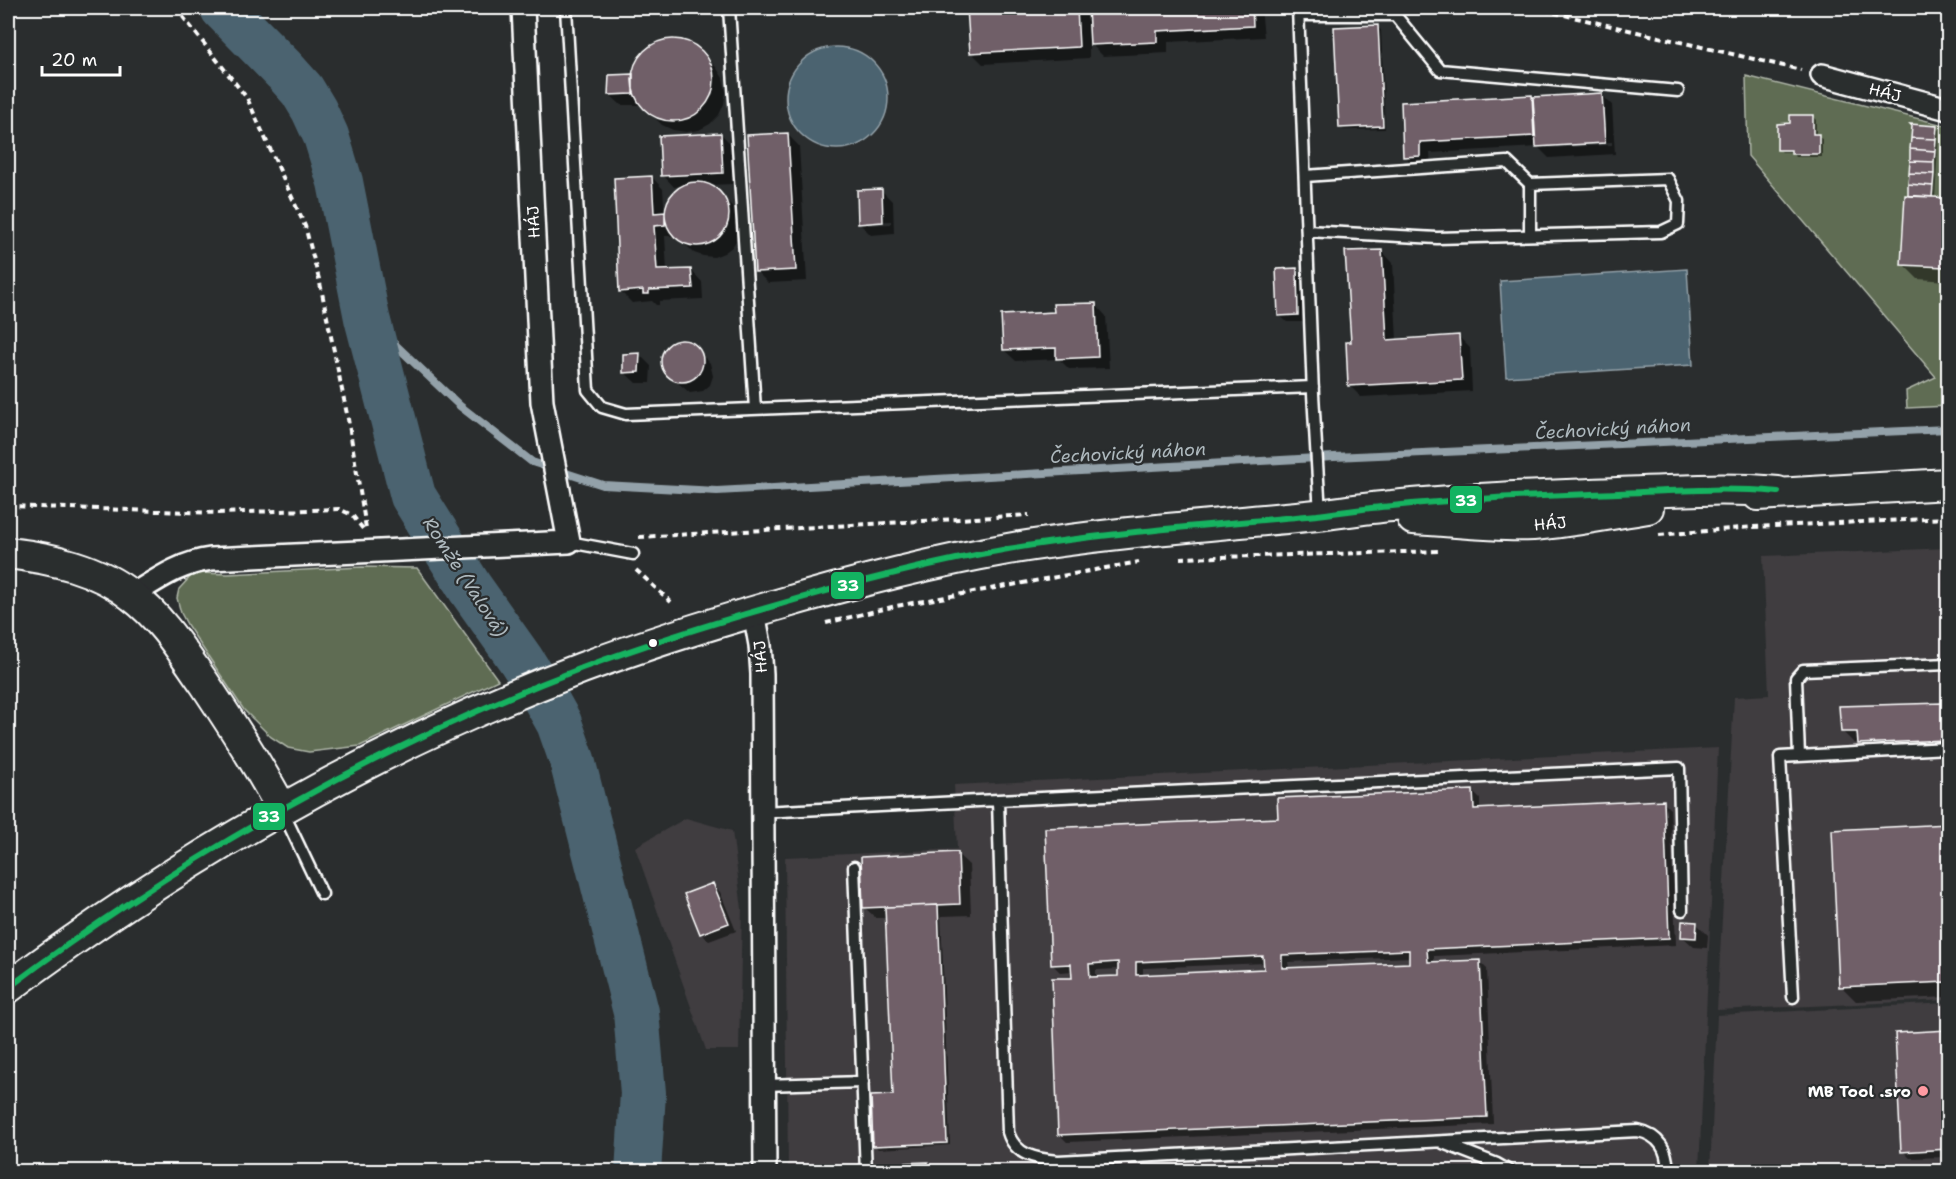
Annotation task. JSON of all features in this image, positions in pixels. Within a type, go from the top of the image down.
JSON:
[{"type":"main road","name":"HÁJ","points":[[754,612],[883,576],[1007,550],[1164,528],[1391,506],[1530,496],[1724,489],[1778,492],[1948,484]]},
{"type":"main road","points":[[8,553],[70,565],[93,574],[132,595],[158,621],[180,648],[240,738],[282,809]]},
{"type":"main road","points":[[8,988],[81,935],[158,884],[282,809],[353,771],[499,702],[583,668],[754,612]]},
{"type":"street","name":"HÁJ","points":[[523,8],[542,402],[569,542]]},
{"type":"street","name":"HÁJ","points":[[1822,75],[1948,109]]},
{"type":"street","points":[[132,595],[171,570],[197,561],[569,542]]},
{"type":"street","name":"HÁJ","points":[[754,612],[762,674],[765,1172]]},
{"type":"lane","points":[[566,8],[588,390],[602,407],[626,414],[1313,387]]},
{"type":"lane","points":[[729,8],[755,409]]},
{"type":"lane","points":[[1320,514],[1298,11],[1395,15],[1440,70],[1678,91]]},
{"type":"lane","points":[[1305,176],[1507,162],[1530,184],[1668,179],[1679,201],[1678,224],[1662,232],[1437,238],[1307,231]]},
{"type":"lane","points":[[1530,184],[1530,235]]},
{"type":"lane","points":[[569,542],[633,554]]},
{"type":"lane","points":[[1799,756],[1796,678],[1803,670],[1948,664]]},
{"type":"lane","points":[[1793,997],[1780,757],[1948,748]]},
{"type":"lane","points":[[762,812],[1679,768],[1682,910]]},
{"type":"lane","points":[[998,800],[1008,1132],[1019,1151],[1040,1159],[1058,1161],[1638,1131],[1650,1135],[1661,1144],[1667,1158],[1667,1172]]},
{"type":"lane","points":[[282,809],[322,894]]},
{"type":"lane","points":[[854,867],[866,1172]]},
{"type":"lane","points":[[764,1085],[863,1082]]},
{"type":"lane","points":[[1440,1142],[1497,1164],[1511,1172]]},
{"type":"path","points":[[176,8],[247,98],[304,226],[320,283],[346,408],[370,552]]},
{"type":"path","points":[[1534,8],[1822,75]]},
{"type":"path","points":[[8,506],[218,513],[339,509],[352,515],[360,524],[370,552]]},
{"type":"path","points":[[1657,535],[1753,527],[1948,518]]},
{"type":"path","points":[[1176,558],[1448,551]]},
{"type":"path","points":[[633,554],[636,570],[670,602]]},
{"type":"path","points":[[822,624],[896,606],[1141,562]]},
{"type":"shaded area","points":[[1948,548],[1948,1000],[1717,1010],[1734,697],[1769,695],[1763,556]]},
{"type":"shaded area","points":[[1718,748],[1699,1171],[788,1171],[785,857],[957,849],[954,785]]},
{"type":"shaded area","points":[[686,818],[732,831],[742,909],[739,1050],[706,1050],[635,847]]},
{"type":"shaded area","points":[[1948,1003],[1948,1171],[1710,1172],[1717,1015]]},
{"type":"green space","points":[[1746,76],[1948,126],[1948,406],[1907,408],[1906,391],[1936,377],[1748,156]]},
{"type":"green space","points":[[362,567],[417,568],[498,680],[360,746],[309,752],[288,748],[271,737],[244,710],[181,613],[177,598],[179,589],[191,576],[199,573],[228,574]]},
{"type":"green space","points":[[1902,1165],[1879,1171],[1768,1171]]},
{"type":"water","points":[[837,47],[856,51],[873,62],[884,79],[888,98],[884,117],[873,134],[856,145],[837,149],[818,145],[801,134],[790,117],[786,98],[790,79],[801,62],[818,51]]},
{"type":"water","points":[[1687,269],[1693,365],[1506,377],[1500,281]]},
{"type":"building","points":[[967,8],[1077,8],[1079,47],[970,53]]},
{"type":"building","points":[[1088,8],[1252,8],[1253,26],[1157,31],[1157,42],[1090,45]]},
{"type":"building","points":[[1378,25],[1383,126],[1339,128],[1334,27]]},
{"type":"building","points":[[673,39],[689,42],[702,51],[711,64],[714,80],[711,96],[702,109],[689,118],[673,121],[657,118],[644,109],[635,96],[632,80],[635,64],[644,51],[657,42]]},
{"type":"building","points":[[633,74],[633,94],[608,95],[609,75]]},
{"type":"building","points":[[1602,93],[1605,143],[1536,147],[1533,97]]},
{"type":"building","points":[[1532,95],[1534,136],[1420,142],[1420,156],[1403,157],[1401,102]]},
{"type":"building","points":[[1790,115],[1813,115],[1813,134],[1819,134],[1819,154],[1791,154],[1791,150],[1777,150],[1777,124],[1790,123]]},
{"type":"building","points":[[1910,124],[1937,126],[1936,139],[1911,138],[1912,126]]},
{"type":"building","points":[[721,133],[723,173],[661,176],[659,136]]},
{"type":"building","points":[[788,133],[796,270],[755,272],[747,135]]},
{"type":"building","points":[[1911,138],[1936,139],[1935,151],[1910,149]]},
{"type":"building","points":[[1910,149],[1935,151],[1934,162],[1910,161]]},
{"type":"building","points":[[1910,161],[1934,162],[1934,174],[1909,173]]},
{"type":"building","points":[[1909,173],[1934,174],[1933,186],[1908,184]]},
{"type":"building","points":[[652,176],[654,213],[665,212],[665,225],[654,226],[657,270],[691,269],[693,288],[649,290],[649,294],[643,294],[643,290],[619,292],[614,178]]},
{"type":"building","points":[[691,182],[703,182],[720,191],[727,202],[729,214],[727,226],[720,237],[703,246],[691,246],[679,241],[670,232],[665,220],[665,208],[670,196],[679,187]]},
{"type":"building","points":[[1908,184],[1933,186],[1932,197],[1908,196]]},
{"type":"building","points":[[882,189],[883,222],[858,224],[857,190]]},
{"type":"building","points":[[1905,195],[1948,198],[1945,267],[1901,265]]},
{"type":"building","points":[[1382,250],[1387,340],[1459,335],[1462,380],[1348,386],[1346,342],[1351,342],[1345,251]]},
{"type":"building","points":[[1297,268],[1298,315],[1278,316],[1276,269]]},
{"type":"building","points":[[1096,303],[1098,357],[1056,359],[1056,348],[1003,350],[1001,315],[1054,312],[1053,304]]},
{"type":"building","points":[[682,340],[697,346],[703,361],[697,376],[682,382],[667,376],[661,361],[667,346]]},
{"type":"building","points":[[640,353],[639,372],[623,373],[623,354]]},
{"type":"building","points":[[1943,703],[1945,740],[1858,744],[1857,732],[1841,732],[1839,706]]},
{"type":"building","points":[[1473,790],[1474,809],[1664,800],[1669,938],[1427,949],[1428,962],[1480,960],[1487,1117],[1058,1135],[1052,978],[1072,978],[1071,964],[1051,965],[1045,828],[1278,818],[1277,798]],"holes":[[[1409,950],[1409,963],[1282,968],[1282,955]],[[1263,956],[1264,969],[1136,975],[1136,962]],[[1118,962],[1118,976],[1090,977],[1089,964]]]},
{"type":"building","points":[[1948,824],[1948,982],[1839,987],[1832,830]]},
{"type":"building","points":[[958,852],[960,904],[863,908],[861,857]]},
{"type":"building","points":[[713,883],[729,923],[700,934],[684,894]]},
{"type":"building","points":[[938,905],[947,1143],[873,1146],[871,1096],[893,1095],[885,907]]},
{"type":"building","points":[[1682,921],[1697,922],[1696,938],[1681,937]]},
{"type":"building","name":"MB Tool .sro","points":[[1948,1030],[1948,1149],[1901,1152],[1895,1033]]},
{"type":"building","points":[[928,1162],[929,1172],[899,1172],[898,1163]]},
{"type":"waterway","name":"Romže (Valová)","points":[[223,8],[302,90],[314,110],[326,136],[340,182],[367,318],[413,496],[470,588],[521,660],[559,723],[572,760],[636,1012],[643,1093],[638,1172]]},
{"type":"waterway","name":"Čechovický náhon","points":[[367,318],[460,406],[532,462],[603,485],[717,491],[1334,457],[1948,429]]},
{"type":"transit line","name":"33","points":[[8,988],[74,940],[212,850],[284,808],[431,732],[582,668],[652,643],[829,590],[918,567],[1008,549],[1162,529],[1476,499],[1698,490],[1778,492]]},
{"type":"place","name":"MB Tool .sro","points":[[1923,1091]]}]
